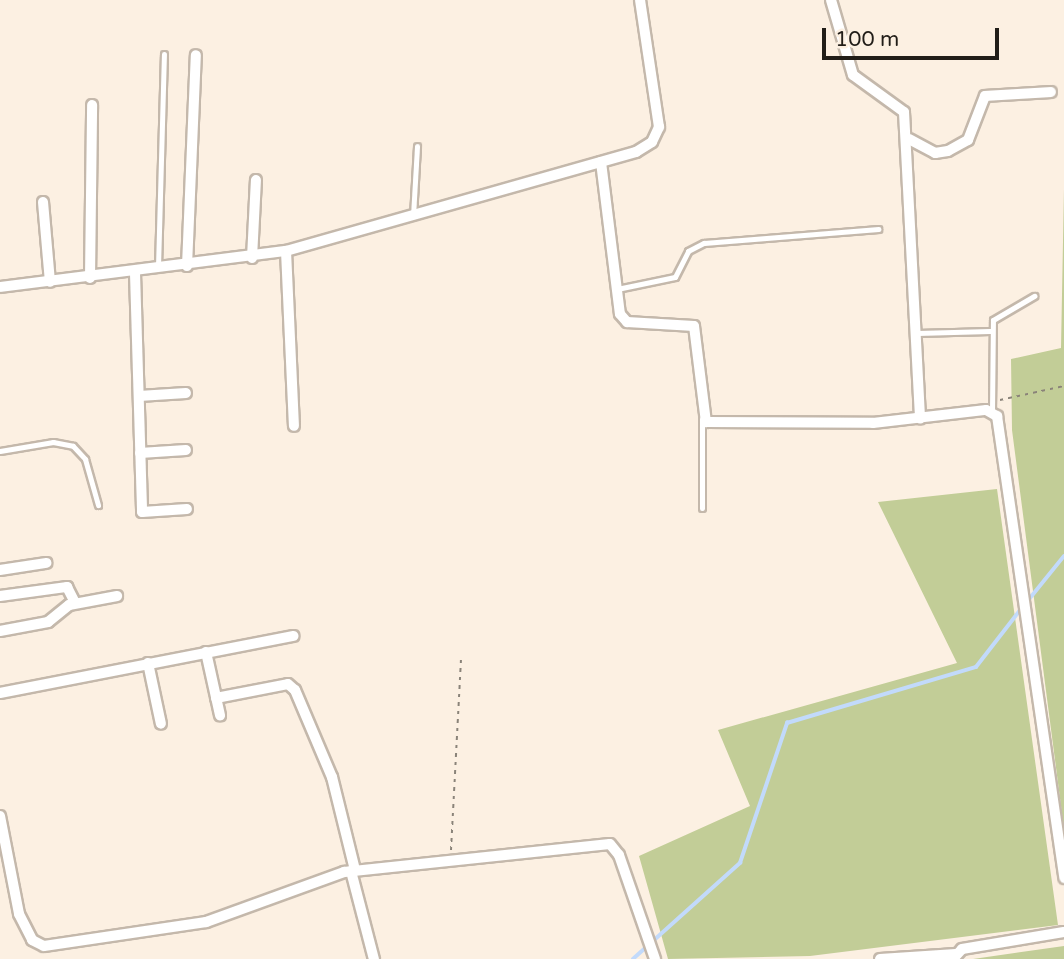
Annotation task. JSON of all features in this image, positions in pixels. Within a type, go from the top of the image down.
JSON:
[{"type":"street","points":[[0,287],[158,270],[286,251],[646,147],[658,134],[640,0]]},
{"type":"street","points":[[831,0],[853,75],[899,104],[909,139],[920,419]]},
{"type":"street","points":[[187,266],[196,55]]},
{"type":"street","points":[[909,139],[935,153],[948,151],[968,139],[985,96],[1051,92]]},
{"type":"street","points":[[90,278],[92,105]]},
{"type":"street","points":[[601,162],[617,289],[627,322],[694,326],[702,416],[709,423],[920,419],[992,406],[1064,878]]},
{"type":"street","points":[[251,258],[256,180]]},
{"type":"street","points":[[43,202],[50,282]]},
{"type":"street","points":[[286,251],[294,426]]},
{"type":"street","points":[[135,272],[142,512],[187,509]]},
{"type":"street","points":[[139,396],[186,393]]},
{"type":"street","points":[[140,453],[186,450]]},
{"type":"street","points":[[0,570],[46,563]]},
{"type":"street","points":[[0,596],[67,587],[75,603]]},
{"type":"street","points":[[0,631],[48,622],[75,603],[117,596]]},
{"type":"street","points":[[0,693],[294,636]]},
{"type":"street","points":[[206,652],[220,715]]},
{"type":"street","points":[[148,663],[161,724]]},
{"type":"street","points":[[216,698],[288,684],[295,690],[332,777],[374,959]]},
{"type":"street","points":[[0,817],[25,929],[32,940],[59,949],[206,922],[353,870],[610,844],[620,855],[653,956]]},
{"type":"street","points":[[880,959],[954,956],[1064,932]]},
{"type":"lane","points":[[158,270],[164,54]]},
{"type":"lane","points":[[413,216],[417,146]]},
{"type":"lane","points":[[617,289],[675,277],[688,251],[704,243],[878,229]]},
{"type":"lane","points":[[992,406],[990,331],[996,314],[1034,296]]},
{"type":"lane","points":[[916,332],[990,331]]},
{"type":"lane","points":[[702,416],[702,508]]},
{"type":"lane","points":[[0,451],[52,442],[73,446],[85,459],[98,505]]},
{"type":"path","points":[[992,406],[1064,386]]},
{"type":"path","points":[[450,861],[461,659]]},
{"type":"green space","points":[[1064,188],[1064,829],[1012,430],[1011,359],[1061,348]]},
{"type":"green space","points":[[997,489],[1058,925],[810,956],[668,959],[639,856],[750,806],[718,730],[957,663],[878,502]]},
{"type":"green space","points":[[1064,946],[1064,959],[973,959]]},
{"type":"waterway","points":[[1026,603],[1064,556]]},
{"type":"waterway","points":[[633,959],[740,863],[787,723],[976,667],[1021,609]]}]
